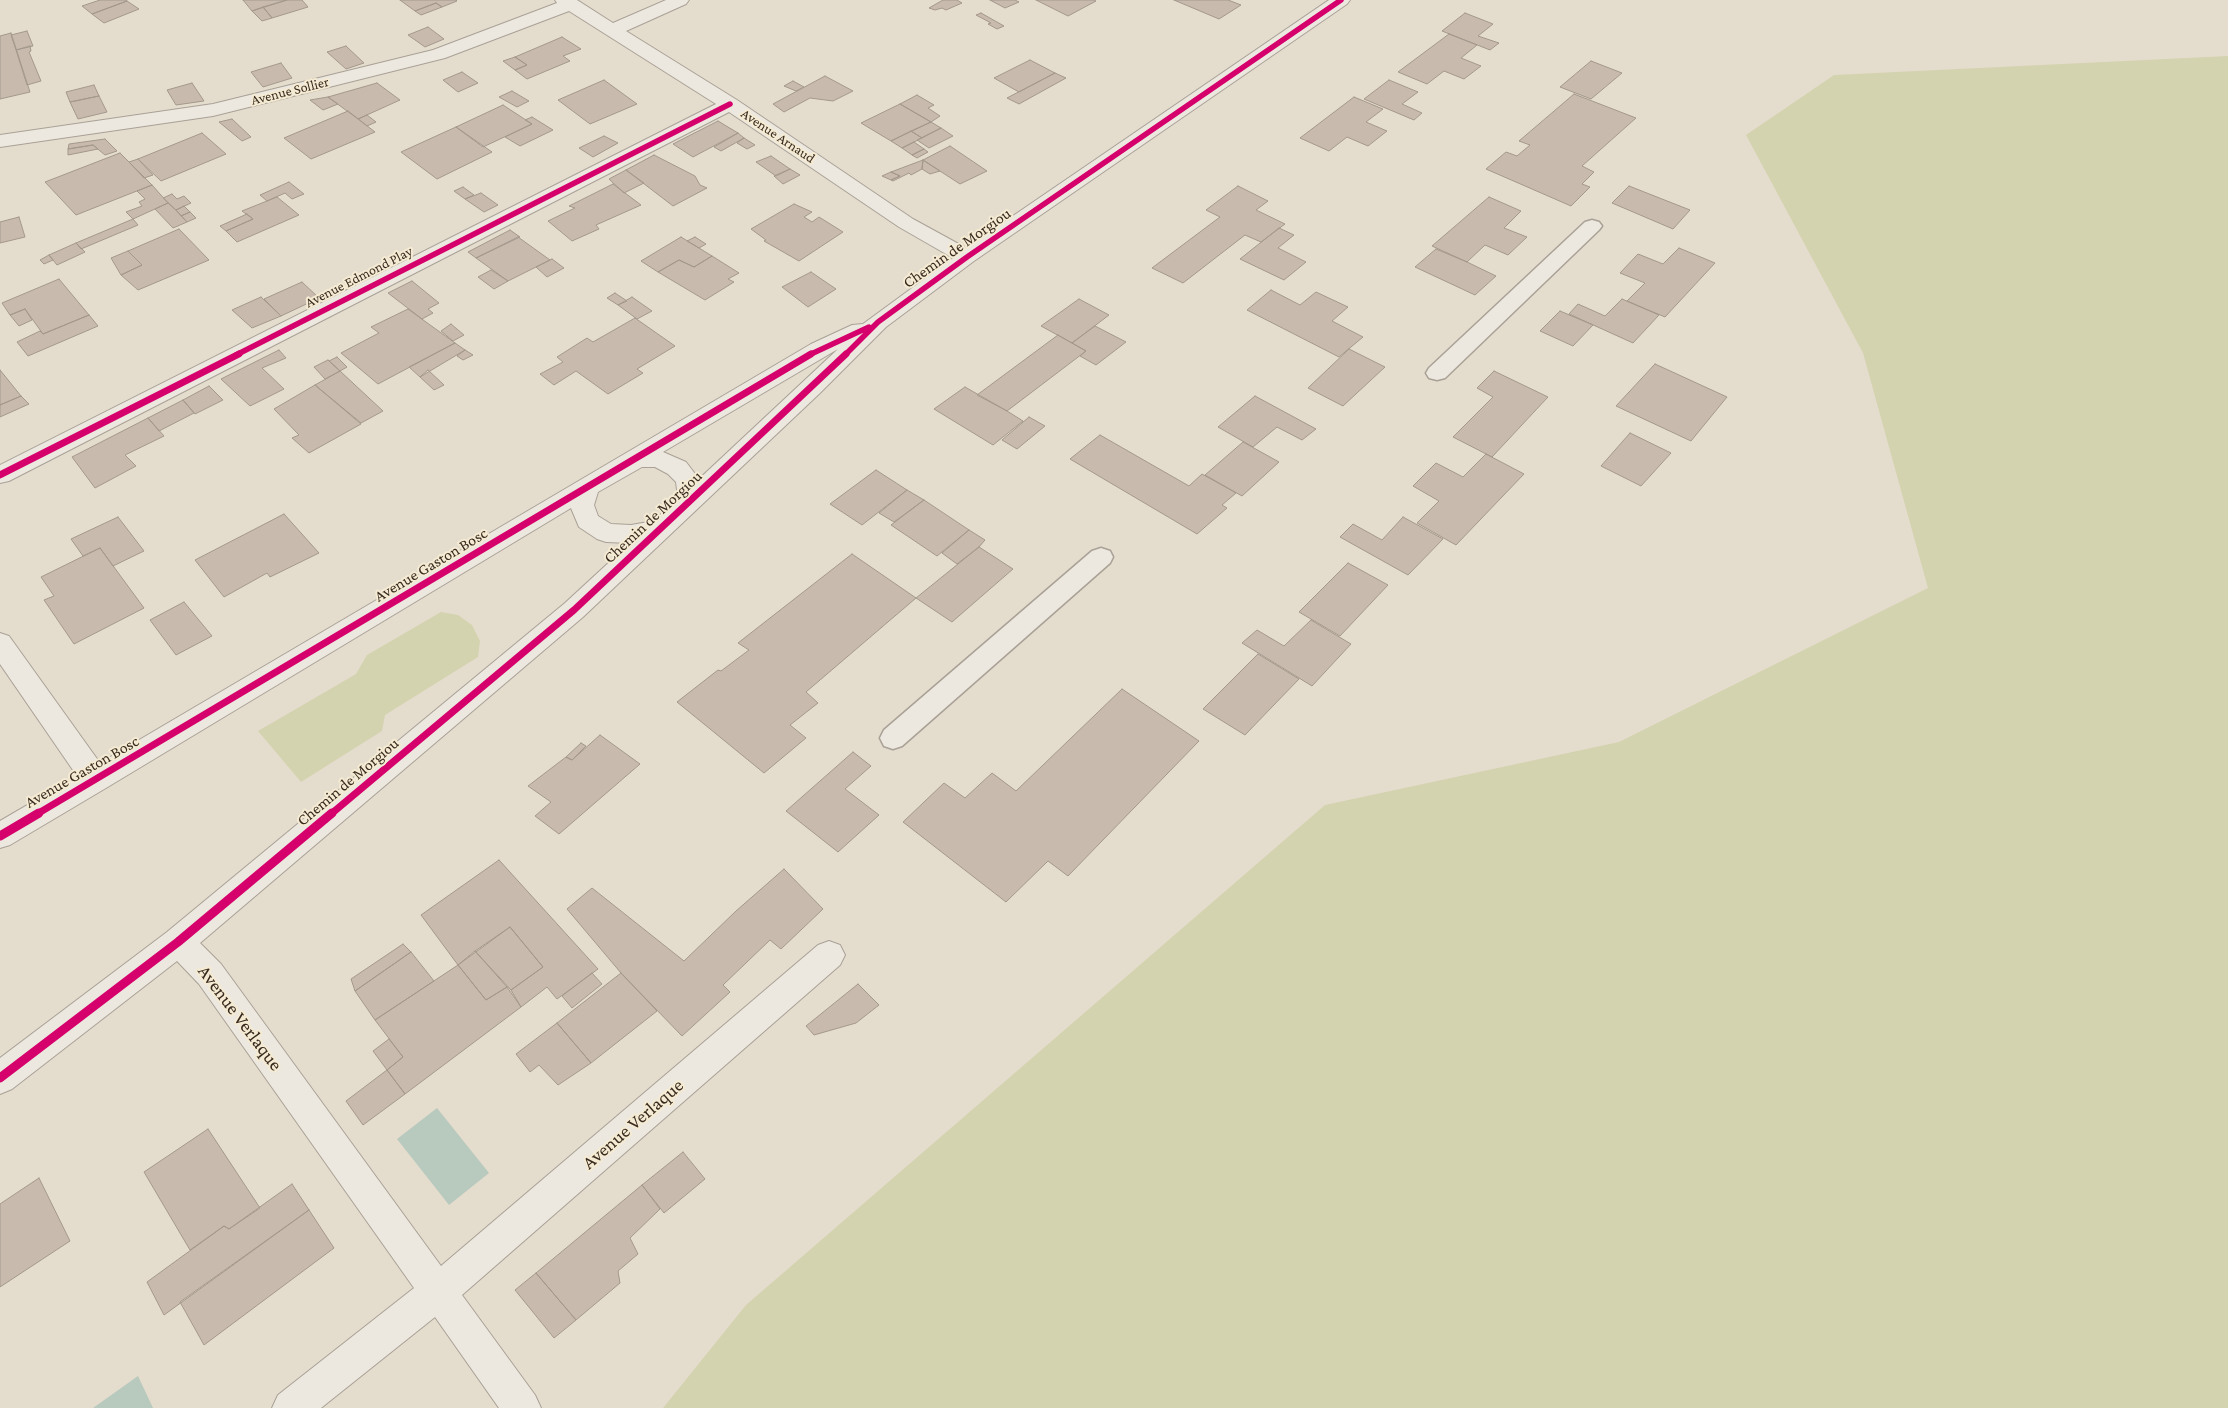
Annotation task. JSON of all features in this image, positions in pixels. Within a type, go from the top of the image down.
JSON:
[{"type":"street","points":[[611,30],[680,0]]},
{"type":"street","name":"Chemin de Morgiou","points":[[0,1078],[178,942],[574,610],[812,388],[878,322],[966,257],[1341,0]]},
{"type":"street","name":"Avenue Arnaud","points":[[568,2],[730,104],[906,224],[966,257]]},
{"type":"street","name":"Avenue Sollier","points":[[0,141],[213,110],[439,54],[568,2]]},
{"type":"street","name":"Avenue Edmond Play","points":[[0,475],[730,104]]},
{"type":"street","name":"Avenue Gaston Bosc","points":[[0,836],[819,349],[878,322]]},
{"type":"street","points":[[630,462],[642,458],[658,459],[677,468],[688,480],[691,501]]},
{"type":"street","points":[[588,488],[582,505],[588,521],[606,533],[631,534],[662,528]]},
{"type":"street","points":[[0,643],[96,780]]},
{"type":"street","name":"Avenue Verlaque","points":[[178,942],[210,974],[522,1408]]},
{"type":"street","name":"Avenue Verlaque","points":[[292,1408],[438,1292],[829,955]]},
{"type":"lane","points":[[1437,373],[1592,226]]},
{"type":"lane","points":[[894,738],[1101,557]]},
{"type":"green space","points":[[2228,56],[2228,1408],[663,1408],[746,1305],[1325,805],[1619,742],[1928,588],[1863,353],[1746,135],[1834,75]]},
{"type":"green space","points":[[441,612],[458,615],[472,625],[480,641],[478,657],[385,715],[382,731],[301,782],[258,731],[356,674],[367,655]]},
{"type":"shaded area","points":[[437,1108],[489,1173],[449,1205],[397,1139]]},
{"type":"shaded area","points":[[138,1376],[153,1408],[93,1408]]},
{"type":"building","points":[[100,0],[127,1],[92,14],[82,6]]},
{"type":"building","points":[[243,0],[287,0],[252,11]]},
{"type":"building","points":[[287,0],[302,0],[308,7],[272,18],[263,7]]},
{"type":"building","points":[[400,0],[457,1],[442,7],[436,3],[415,11]]},
{"type":"building","points":[[943,0],[957,0],[962,3],[946,10],[942,8],[935,10],[929,8]]},
{"type":"building","points":[[990,0],[1015,0],[1019,2],[1005,8]]},
{"type":"building","points":[[1036,0],[1094,0],[1096,1],[1068,16]]},
{"type":"building","points":[[1174,0],[1228,0],[1241,5],[1219,19]]},
{"type":"building","points":[[127,1],[139,9],[104,23],[92,14]]},
{"type":"building","points":[[436,3],[442,7],[421,15],[415,11]]},
{"type":"building","points":[[263,7],[272,18],[262,21],[252,11]]},
{"type":"building","points":[[981,13],[1004,26],[997,29],[988,24],[991,23],[976,15]]},
{"type":"building","points":[[1465,13],[1493,24],[1478,36],[1499,43],[1490,50],[1442,31]]},
{"type":"building","points":[[428,27],[444,39],[425,47],[408,35]]},
{"type":"building","points":[[27,31],[33,46],[16,50],[11,35]]},
{"type":"building","points":[[11,33],[30,92],[0,99],[0,36]]},
{"type":"building","points":[[1449,34],[1477,45],[1461,58],[1481,66],[1464,79],[1444,71],[1427,84],[1398,72]]},
{"type":"building","points":[[562,37],[581,49],[563,56],[570,61],[527,79],[515,70],[527,65],[515,57]]},
{"type":"building","points":[[30,46],[31,51],[29,52],[41,81],[27,85],[16,50]]},
{"type":"building","points":[[346,46],[364,63],[346,69],[327,52]]},
{"type":"building","points":[[515,57],[527,65],[515,70],[503,61]]},
{"type":"building","points":[[1030,60],[1055,73],[1019,92],[994,78]]},
{"type":"building","points":[[1591,61],[1622,73],[1591,99],[1560,87]]},
{"type":"building","points":[[281,63],[292,78],[263,87],[251,72]]},
{"type":"building","points":[[462,72],[478,83],[458,92],[443,80]]},
{"type":"building","points":[[1055,73],[1066,78],[1019,104],[1007,98]]},
{"type":"building","points":[[825,76],[853,91],[833,101],[810,98],[784,112],[773,104]]},
{"type":"building","points":[[604,80],[637,104],[590,124],[558,100]]},
{"type":"building","points":[[1389,80],[1418,92],[1402,104],[1422,113],[1414,120],[1364,99]]},
{"type":"building","points":[[793,81],[804,87],[796,91],[784,86]]},
{"type":"building","points":[[192,83],[204,101],[176,105],[167,90]]},
{"type":"building","points":[[377,83],[400,100],[358,119],[328,97]]},
{"type":"building","points":[[94,85],[99,96],[70,102],[66,92]]},
{"type":"building","points":[[512,91],[529,101],[517,107],[499,97]]},
{"type":"building","points":[[1574,94],[1636,118],[1582,166],[1594,172],[1582,184],[1590,187],[1571,206],[1486,169],[1506,152],[1517,156],[1530,145],[1519,141]]},
{"type":"building","points":[[917,95],[934,105],[928,108],[940,116],[931,122],[900,104]]},
{"type":"building","points":[[99,96],[107,112],[78,119],[70,102]]},
{"type":"building","points":[[328,97],[338,104],[323,110],[310,100]]},
{"type":"building","points":[[1354,97],[1383,109],[1366,122],[1387,131],[1368,146],[1347,137],[1329,151],[1300,138]]},
{"type":"building","points":[[900,104],[931,122],[891,141],[861,123]]},
{"type":"building","points":[[503,105],[532,124],[483,147],[456,127]]},
{"type":"building","points":[[348,111],[375,132],[311,159],[284,138]]},
{"type":"building","points":[[367,115],[376,122],[367,126],[358,119]]},
{"type":"building","points":[[532,117],[553,130],[520,146],[505,137],[532,124],[525,120]]},
{"type":"building","points":[[232,119],[251,137],[242,141],[219,122]]},
{"type":"building","points":[[718,121],[738,133],[693,157],[673,144]]},
{"type":"building","points":[[931,122],[941,128],[922,138],[911,131]]},
{"type":"building","points":[[456,127],[492,152],[437,179],[401,152]]},
{"type":"building","points":[[941,128],[953,136],[929,148],[917,140]]},
{"type":"building","points":[[911,131],[922,138],[902,148],[891,141]]},
{"type":"building","points":[[202,133],[226,154],[161,181],[138,159]]},
{"type":"building","points":[[738,133],[744,138],[721,151],[714,147]]},
{"type":"building","points":[[604,136],[618,143],[593,157],[579,148]]},
{"type":"building","points":[[744,138],[755,145],[747,149],[737,143]]},
{"type":"building","points":[[105,139],[117,151],[105,155],[93,145],[68,149],[69,144]]},
{"type":"building","points":[[914,142],[924,149],[912,155],[902,148]]},
{"type":"building","points":[[93,145],[98,149],[68,155],[68,149]]},
{"type":"building","points":[[950,146],[987,171],[960,184],[923,160]]},
{"type":"building","points":[[924,149],[928,152],[917,158],[912,155]]},
{"type":"building","points":[[120,153],[152,185],[76,215],[45,182]]},
{"type":"building","points":[[654,155],[695,176],[700,185],[707,188],[673,206],[626,170]]},
{"type":"building","points":[[771,156],[790,169],[776,176],[756,162]]},
{"type":"building","points":[[138,159],[153,175],[144,178],[129,162]]},
{"type":"building","points":[[923,160],[922,169],[911,175],[909,173],[893,181],[891,180],[900,176],[891,172]]},
{"type":"building","points":[[923,160],[940,171],[930,174],[922,169]]},
{"type":"building","points":[[790,169],[800,175],[783,184],[774,176]]},
{"type":"building","points":[[626,170],[644,183],[624,193],[609,179]]},
{"type":"building","points":[[891,172],[900,176],[891,180],[882,176]]},
{"type":"building","points":[[289,182],[304,194],[292,199],[285,193],[267,201],[260,195]]},
{"type":"building","points":[[613,184],[641,205],[596,225],[599,229],[572,241],[548,221],[575,208],[569,206]]},
{"type":"building","points":[[152,185],[168,203],[133,219],[126,212],[142,206],[139,202],[145,199],[137,191]]},
{"type":"building","points":[[1238,186],[1268,201],[1256,210],[1285,224],[1261,242],[1245,235],[1183,283],[1152,268],[1220,217],[1206,210]]},
{"type":"building","points":[[1629,186],[1690,210],[1673,229],[1612,203]]},
{"type":"building","points":[[463,187],[474,195],[465,199],[454,191]]},
{"type":"building","points":[[481,193],[498,205],[484,212],[465,199]]},
{"type":"building","points":[[172,194],[177,199],[184,196],[191,203],[176,210],[163,198]]},
{"type":"building","points":[[277,197],[299,215],[237,242],[226,231],[253,219],[242,211]]},
{"type":"building","points":[[1489,197],[1521,211],[1504,228],[1527,237],[1508,255],[1485,245],[1467,262],[1432,246]]},
{"type":"building","points":[[168,203],[187,222],[173,228],[155,209]]},
{"type":"building","points":[[794,204],[812,212],[804,217],[812,222],[819,217],[843,232],[799,261],[764,241],[766,240],[751,229]]},
{"type":"building","points":[[184,206],[190,212],[181,216],[176,210]]},
{"type":"building","points":[[190,212],[196,218],[187,222],[181,216]]},
{"type":"building","points":[[247,214],[253,219],[226,231],[220,226]]},
{"type":"building","points":[[19,217],[25,237],[0,243],[0,222]]},
{"type":"building","points":[[133,219],[138,225],[81,249],[76,243]]},
{"type":"building","points":[[1279,228],[1294,235],[1278,248],[1306,262],[1284,280],[1240,259]]},
{"type":"building","points":[[179,229],[209,260],[138,290],[121,275],[142,265],[128,251]]},
{"type":"building","points":[[510,230],[520,237],[476,258],[468,252]]},
{"type":"building","points":[[518,237],[550,260],[508,281],[476,258]]},
{"type":"building","points":[[681,237],[712,256],[694,267],[679,260],[658,272],[641,261]]},
{"type":"building","points":[[695,237],[706,244],[699,248],[687,241]]},
{"type":"building","points":[[76,243],[85,252],[57,265],[49,255]]},
{"type":"building","points":[[1679,248],[1715,263],[1665,317],[1627,301],[1645,283],[1620,273],[1638,254],[1663,264]]},
{"type":"building","points":[[1436,249],[1496,276],[1475,295],[1415,267]]},
{"type":"building","points":[[128,251],[142,265],[121,275],[111,258]]},
{"type":"building","points":[[49,255],[53,260],[44,264],[40,260]]},
{"type":"building","points":[[712,256],[739,273],[728,279],[734,282],[705,300],[658,272],[679,260],[694,267]]},
{"type":"building","points":[[552,259],[564,268],[547,277],[536,267]]},
{"type":"building","points":[[491,270],[508,281],[494,289],[478,277]]},
{"type":"building","points":[[811,272],[836,289],[808,307],[782,287]]},
{"type":"building","points":[[59,279],[89,315],[43,334],[25,309],[10,315],[2,303]]},
{"type":"building","points":[[412,281],[439,303],[428,309],[433,313],[422,319],[388,293]]},
{"type":"building","points":[[302,282],[319,298],[281,316],[264,299]]},
{"type":"building","points":[[1271,290],[1300,305],[1316,292],[1348,307],[1332,321],[1363,337],[1339,357],[1247,310]]},
{"type":"building","points":[[615,293],[627,301],[618,305],[607,298]]},
{"type":"building","points":[[261,297],[281,316],[252,328],[232,310]]},
{"type":"building","points":[[632,297],[652,311],[637,319],[618,305]]},
{"type":"building","points":[[1079,299],[1109,315],[1072,343],[1041,326]]},
{"type":"building","points":[[1622,299],[1659,315],[1633,343],[1569,314],[1578,304],[1605,316]]},
{"type":"building","points":[[25,309],[32,320],[19,326],[10,315]]},
{"type":"building","points":[[408,309],[455,343],[378,384],[341,353],[379,333],[371,327]]},
{"type":"building","points":[[1560,311],[1593,325],[1573,346],[1540,331]]},
{"type":"building","points":[[89,315],[98,326],[28,356],[17,342],[40,331],[43,334]]},
{"type":"building","points":[[635,318],[675,346],[637,369],[643,373],[608,394],[576,371],[554,385],[540,374],[563,362],[557,357],[587,338],[593,342]]},
{"type":"building","points":[[451,324],[464,335],[453,341],[441,331]]},
{"type":"building","points":[[1095,326],[1126,342],[1096,365],[1080,356],[1086,351],[1072,343]]},
{"type":"building","points":[[1058,335],[1086,351],[1007,411],[977,395]]},
{"type":"building","points":[[455,343],[465,350],[420,377],[409,367]]},
{"type":"building","points":[[1349,349],[1385,367],[1343,406],[1308,388]]},
{"type":"building","points":[[279,350],[286,358],[262,368],[284,389],[250,406],[221,379]]},
{"type":"building","points":[[465,350],[473,355],[463,360],[457,356]]},
{"type":"building","points":[[337,357],[347,367],[340,371],[329,361]]},
{"type":"building","points":[[328,360],[340,371],[325,379],[314,367]]},
{"type":"building","points":[[1655,364],[1727,397],[1691,441],[1616,406]]},
{"type":"building","points":[[0,370],[21,396],[0,405]]},
{"type":"building","points":[[428,370],[444,385],[434,390],[420,377]]},
{"type":"building","points":[[340,371],[383,411],[361,423],[315,385]]},
{"type":"building","points":[[1494,371],[1548,397],[1492,457],[1453,437],[1493,397],[1477,388]]},
{"type":"building","points":[[315,385],[361,424],[309,453],[292,438],[299,435],[274,409]]},
{"type":"building","points":[[209,386],[223,400],[195,414],[183,400]]},
{"type":"building","points":[[965,387],[1023,421],[993,445],[934,409]]},
{"type":"building","points":[[21,396],[29,404],[0,417],[0,405]]},
{"type":"building","points":[[1255,396],[1316,429],[1302,440],[1277,427],[1253,447],[1218,427]]},
{"type":"building","points":[[183,400],[194,413],[159,431],[148,418]]},
{"type":"building","points":[[1029,417],[1045,426],[1017,449],[1002,440]]},
{"type":"building","points":[[148,418],[164,436],[125,455],[136,466],[95,488],[72,457]]},
{"type":"building","points":[[1630,433],[1671,453],[1641,486],[1601,466]]},
{"type":"building","points":[[1100,435],[1189,486],[1202,474],[1236,493],[1222,505],[1227,508],[1197,534],[1070,459]]},
{"type":"building","points":[[1243,442],[1279,462],[1242,496],[1205,475]]},
{"type":"building","points":[[1486,454],[1524,474],[1456,545],[1417,523],[1439,501],[1413,486],[1436,463],[1463,477]]},
{"type":"building","points":[[876,470],[907,490],[862,525],[830,504]]},
{"type":"building","points":[[907,490],[924,500],[894,522],[879,513]]},
{"type":"building","points":[[924,500],[969,530],[937,556],[891,525]]},
{"type":"building","points":[[284,514],[319,553],[270,577],[267,573],[224,597],[195,560]]},
{"type":"building","points":[[118,517],[144,551],[113,566],[100,548],[83,556],[71,539]]},
{"type":"building","points":[[1403,517],[1443,539],[1408,575],[1340,537],[1353,524],[1382,540]]},
{"type":"building","points":[[969,530],[985,540],[957,564],[942,553]]},
{"type":"building","points":[[979,547],[1013,569],[952,622],[916,598]]},
{"type":"building","points":[[100,548],[144,608],[74,644],[44,600],[54,596],[41,577]]},
{"type":"building","points":[[852,554],[916,598],[806,692],[818,703],[790,725],[806,738],[764,773],[677,702],[718,670],[721,671],[749,650],[738,643]]},
{"type":"building","points":[[1348,563],[1388,585],[1340,636],[1299,612]]},
{"type":"building","points":[[184,602],[212,636],[176,655],[150,620]]},
{"type":"building","points":[[1311,620],[1351,644],[1312,686],[1242,643],[1257,630],[1284,646]]},
{"type":"building","points":[[1258,654],[1299,679],[1245,735],[1203,709]]},
{"type":"building","points":[[1122,689],[1199,741],[1068,876],[1048,861],[1006,902],[903,822],[944,783],[965,798],[992,773],[1016,791]]},
{"type":"building","points":[[600,735],[640,764],[559,834],[535,816],[551,802],[528,786],[566,757],[572,760]]},
{"type":"building","points":[[581,743],[586,746],[572,760],[566,757]]},
{"type":"building","points":[[853,752],[871,766],[845,789],[879,815],[838,852],[786,811]]},
{"type":"building","points":[[499,860],[598,969],[557,999],[547,987],[521,1007],[511,990],[543,967],[510,927],[458,965],[421,915]]},
{"type":"building","points":[[784,869],[823,909],[781,949],[770,940],[723,985],[730,992],[682,1036],[621,973],[567,909],[592,888],[684,961],[736,911]]},
{"type":"building","points":[[510,927],[543,967],[511,990],[475,951]]},
{"type":"building","points":[[403,944],[411,952],[355,991],[351,979]]},
{"type":"building","points":[[475,951],[507,987],[486,1000],[458,965]]},
{"type":"building","points":[[411,952],[434,981],[375,1020],[355,991]]},
{"type":"building","points":[[458,965],[486,1000],[507,987],[521,1007],[405,1094],[387,1070],[403,1057],[375,1020]]},
{"type":"building","points":[[592,973],[602,984],[572,1008],[562,996]]},
{"type":"building","points":[[621,973],[657,1011],[591,1063],[557,1023]]},
{"type":"building","points":[[858,984],[879,1005],[856,1023],[814,1035],[806,1026]]},
{"type":"building","points":[[557,1023],[591,1063],[558,1085],[539,1065],[530,1072],[516,1054]]},
{"type":"building","points":[[389,1039],[403,1057],[387,1070],[373,1051]]},
{"type":"building","points":[[387,1070],[405,1094],[363,1125],[346,1101]]},
{"type":"building","points":[[208,1129],[260,1208],[229,1229],[224,1226],[190,1250],[144,1172]]},
{"type":"building","points":[[683,1152],[705,1179],[664,1213],[642,1185]]},
{"type":"building","points":[[39,1178],[70,1241],[0,1287],[0,1204]]},
{"type":"building","points":[[292,1184],[309,1210],[164,1315],[147,1282],[224,1226],[229,1229]]},
{"type":"building","points":[[642,1185],[660,1209],[630,1238],[638,1254],[618,1271],[620,1283],[576,1320],[536,1273]]},
{"type":"building","points":[[309,1210],[334,1248],[204,1345],[180,1302]]},
{"type":"building","points":[[536,1273],[576,1320],[554,1338],[515,1290]]},
{"type":"cycle path","points":[[0,1078],[178,942],[574,610],[812,388],[878,322],[967,257],[1341,0]]},
{"type":"cycle path","points":[[0,475],[730,104]]},
{"type":"cycle path","points":[[0,836],[819,349],[869,327]]}]
